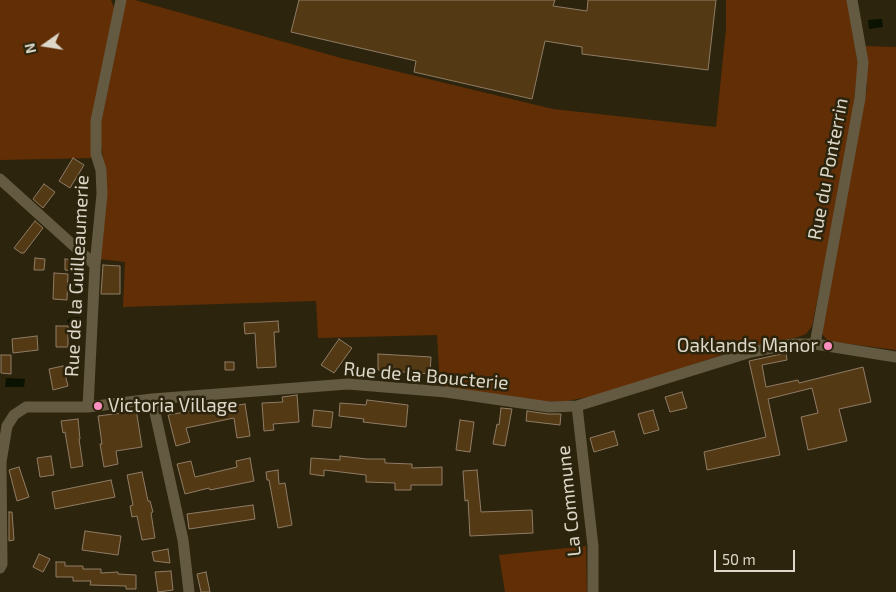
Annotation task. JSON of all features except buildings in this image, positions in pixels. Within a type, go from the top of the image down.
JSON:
[{"type":"street","name":"Rue de la Guilleaumerie","points":[[88,407],[95,265],[102,194],[101,170],[96,154],[96,121],[121,0]]},
{"type":"street","name":"Rue du Ponterrin","points":[[815,344],[829,259],[860,98],[863,62],[852,0]]},
{"type":"street","points":[[0,179],[95,265]]},
{"type":"street","name":"Rue de la Boucterie","points":[[0,568],[2,564],[0,462],[7,426],[14,415],[26,407],[88,407],[348,384],[446,392],[549,407],[576,406],[751,352],[793,344],[815,344],[896,357]]},
{"type":"street","points":[[152,400],[183,540],[190,592]]},
{"type":"street","name":"La Commune","points":[[576,406],[593,546],[593,592]]},
{"type":"shaded area","points":[[0,0],[111,0],[115,10],[95,158],[0,160]]},
{"type":"shaded area","points":[[126,0],[135,0],[341,58],[553,109],[716,127],[726,28],[726,0],[848,0],[858,66],[850,137],[812,326],[806,334],[798,337],[734,351],[599,395],[567,401],[538,402],[440,387],[437,335],[318,338],[316,301],[123,307],[125,262],[99,259],[107,184],[99,132]]},
{"type":"shaded area","points":[[882,19],[883,27],[869,29],[868,20]]},
{"type":"shaded area","points":[[866,46],[896,47],[896,350],[828,341],[821,333],[867,88]]},
{"type":"shaded area","points":[[76,276],[85,277],[84,294],[75,293]]},
{"type":"shaded area","points":[[70,318],[82,318],[83,322],[79,327],[69,324],[67,321]]},
{"type":"shaded area","points":[[6,378],[25,379],[24,387],[5,387]]},
{"type":"shaded area","points":[[586,546],[587,592],[505,592],[499,555]]},
{"type":"place","name":"Oaklands Manor","points":[[828,346]]},
{"type":"place","name":"Victoria Village","points":[[98,406]]}]
